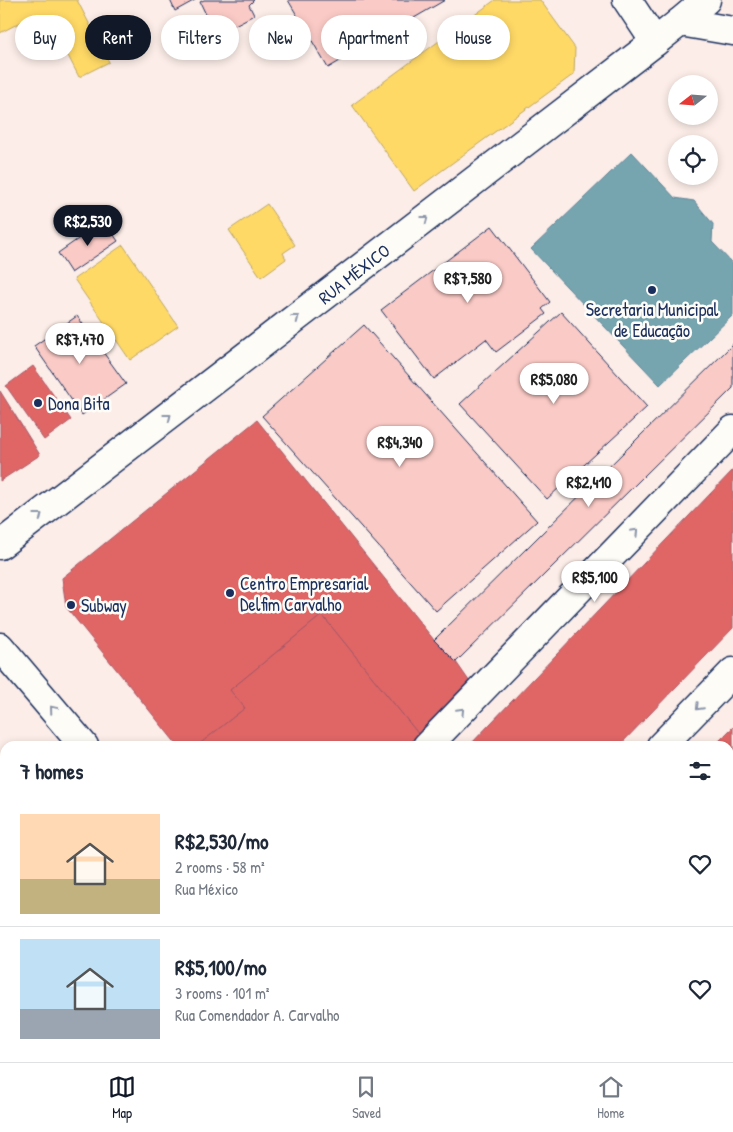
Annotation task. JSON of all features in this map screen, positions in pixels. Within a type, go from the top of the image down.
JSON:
[{"type":"main road","points":[[627,0],[655,42]]},
{"type":"main road","name":"RUA MÉXICO","points":[[0,545],[655,42],[706,0]]},
{"type":"main road","points":[[680,22],[733,31]]},
{"type":"main road","points":[[432,741],[733,430]]},
{"type":"main road","points":[[0,647],[80,741]]},
{"type":"main road","points":[[666,741],[733,672]]},
{"type":"building: Homes","points":[[0,0],[77,0],[85,16],[85,60],[108,60],[109,62],[79,77],[70,60],[75,60],[75,15],[15,15],[15,25],[0,33]]},
{"type":"building: Homes","points":[[495,0],[540,0],[575,48],[574,74],[414,191],[352,105],[413,60],[427,60],[427,50],[437,43],[437,60],[510,60],[510,15],[475,15]]},
{"type":"building: Homes","points":[[267,204],[295,245],[283,253],[286,259],[261,277],[229,230]]},
{"type":"building: Homes","points":[[123,245],[178,326],[130,360],[74,279]]},
{"type":"building: Shops","name":"Dona Bita","points":[[33,366],[71,420],[44,440],[6,386]]},
{"type":"building: Shops","points":[[0,391],[40,455],[0,481]]},
{"type":"building: Shops","name":"Centro Empresarial Delfim Carvalho","points":[[257,420],[434,640],[456,662],[476,691],[420,736],[322,615],[230,690],[245,708],[203,741],[174,741],[66,607],[62,578]]},
{"type":"building: Shops","points":[[733,470],[733,628],[624,741],[474,741]]},
{"type":"building: Shops","points":[[322,615],[420,736],[414,741],[203,741],[245,708],[230,690]]},
{"type":"building: Shops","points":[[733,727],[733,741],[719,741]]},
{"type":"building: Public","name":"Secretaria Municipal de Educação","points":[[632,152],[675,198],[694,201],[713,224],[712,242],[733,264],[733,315],[660,385],[531,249]]},
{"type":"building: Other","points":[[170,0],[195,0],[175,11]]},
{"type":"building: Other","points":[[204,0],[254,0],[249,5],[254,15],[249,15],[249,18],[239,23],[239,15],[206,15],[200,2]]},
{"type":"building: Other","points":[[288,0],[445,0],[419,15],[321,15],[321,56],[311,39],[311,15],[297,15]]},
{"type":"building: Other","points":[[323,60],[342,60],[328,68]]},
{"type":"building: Other","points":[[104,221],[118,241],[71,273],[58,253]]},
{"type":"building: Other","points":[[492,226],[550,302],[542,309],[546,314],[496,352],[486,339],[434,379],[381,310]]},
{"type":"building: Other","points":[[561,312],[647,407],[547,499],[460,404]]},
{"type":"building: Other","points":[[77,316],[126,384],[82,415],[34,346]]},
{"type":"building: Other","points":[[364,325],[537,521],[436,611],[262,416]]},
{"type":"building: Other","points":[[733,344],[733,388],[456,662],[434,640]]},
{"type":"place","name":"Secretaria Municipal de Educação","points":[[652,290]]},
{"type":"place","name":"Dona Bita","points":[[38,403]]},
{"type":"place","name":"Centro Empresarial Delfim Carvalho","points":[[230,593]]},
{"type":"place","name":"Subway","points":[[71,605]]}]
